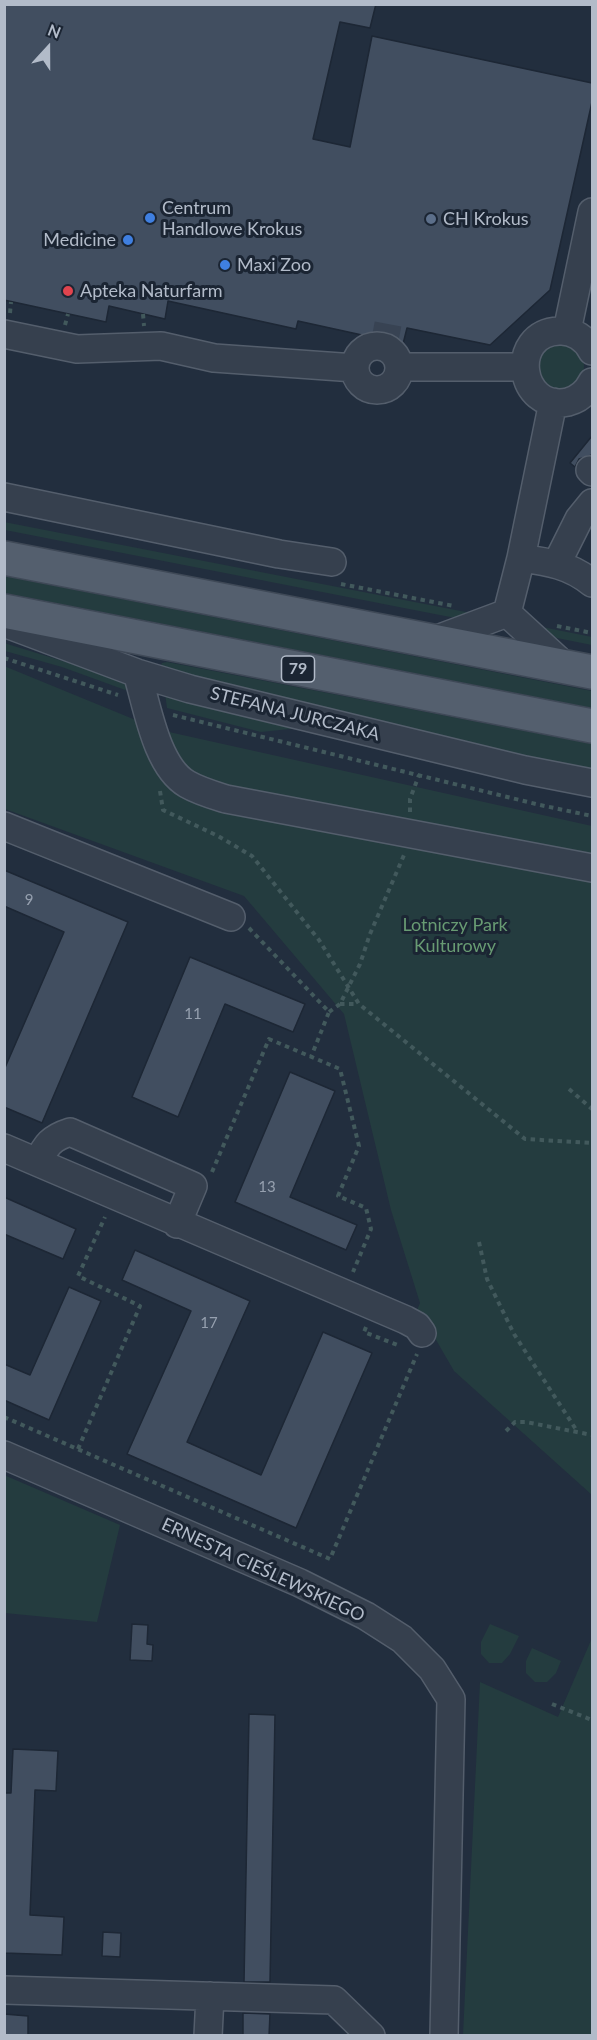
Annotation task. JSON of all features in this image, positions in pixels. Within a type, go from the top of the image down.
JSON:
[{"type":"main road","points":[[4,558],[580,670]]},
{"type":"main road","name":"79","points":[[4,611],[592,726]]},
{"type":"street","points":[[567,331],[591,223]]},
{"type":"street","points":[[592,351],[586,341],[567,331],[552,331],[538,338],[528,350],[524,367],[528,384],[535,392],[553,402],[578,398],[592,382]]},
{"type":"street","points":[[4,334],[77,349],[161,346],[213,358],[355,368]]},
{"type":"street","points":[[389,352],[397,377],[391,385],[376,390],[361,383],[355,368],[362,352],[372,347],[389,352],[524,367]]},
{"type":"street","points":[[507,613],[521,558],[553,402]]},
{"type":"street","points":[[4,497],[279,554],[332,562]]},
{"type":"street","points":[[557,563],[579,519],[592,503]]},
{"type":"street","points":[[521,558],[557,563],[575,570],[592,583]]},
{"type":"street","points":[[432,641],[507,613]]},
{"type":"street","points":[[507,613],[580,670]]},
{"type":"street","name":"STEFANA JURCZAKA","points":[[4,623],[137,673],[190,689],[525,770],[592,783]]},
{"type":"street","points":[[137,673],[162,755],[173,773],[187,784],[207,793],[226,799],[592,868]]},
{"type":"street","points":[[4,826],[231,917]]},
{"type":"street","points":[[38,1162],[47,1143],[57,1136],[70,1132],[193,1186],[177,1224]]},
{"type":"street","points":[[4,1148],[177,1224],[406,1320],[422,1333]]},
{"type":"street","name":"ERNESTA CIEŚLEWSKIEGO","points":[[4,1455],[300,1583],[366,1616],[402,1639],[432,1669],[451,1699],[444,2036]]},
{"type":"street","points":[[4,1989],[334,2000],[371,2036]]},
{"type":"street","points":[[208,2036],[210,1996]]},
{"type":"path","points":[[551,625],[592,633]]},
{"type":"path","points":[[4,658],[61,674],[177,716],[592,816]]},
{"type":"path","points":[[162,755],[158,782],[163,810],[252,856],[319,940],[359,1004],[525,1139],[592,1143]]},
{"type":"path","points":[[311,1057],[329,1012],[340,1004],[348,987],[404,858],[409,832],[410,799],[419,775]]},
{"type":"path","points":[[231,917],[244,923],[329,1012]]},
{"type":"path","points":[[340,1004],[359,1004]]},
{"type":"path","points":[[193,1186],[209,1178],[269,1039],[340,1069],[359,1146],[338,1196],[366,1208],[371,1229],[344,1295]]},
{"type":"path","points":[[569,1089],[592,1109]]},
{"type":"path","points":[[78,1449],[140,1306],[78,1276],[115,1196]]},
{"type":"path","points":[[479,1242],[487,1279],[514,1334],[577,1431]]},
{"type":"path","points":[[4,1417],[330,1559],[417,1353],[364,1332],[374,1308]]},
{"type":"path","points":[[506,1431],[515,1422],[526,1422],[592,1435]]},
{"type":"path","points":[[552,1704],[592,1720]]},
{"type":"green space","points":[[561,343],[577,350],[584,366],[577,382],[561,389],[545,382],[538,366],[545,350]]},
{"type":"green space","points":[[4,522],[476,614],[457,618],[445,616],[5,530]]},
{"type":"green space","points":[[4,576],[592,691],[592,708],[5,593]]},
{"type":"green space","points":[[537,626],[592,637],[592,645],[557,638]]},
{"type":"green space","points":[[4,643],[118,678],[125,683],[128,691],[62,667],[5,651]]},
{"type":"green space","points":[[167,662],[592,744],[592,776],[396,730],[160,667],[162,663]]},
{"type":"green space","name":"Lotniczy Park Kulturowy","points":[[4,666],[160,730],[592,826],[592,1495],[454,1371],[424,1319],[415,1315],[420,1303],[391,1210],[344,1014],[244,896],[5,809]]},
{"type":"green space","points":[[165,693],[309,727],[261,732],[167,708]]},
{"type":"green space","points":[[4,1475],[120,1525],[97,1622],[5,1613]]},
{"type":"green space","points":[[490,1624],[519,1636],[510,1654],[502,1663],[489,1663],[481,1654],[481,1642]]},
{"type":"green space","points":[[592,1638],[592,2035],[463,2035],[480,1682],[558,1717]]},
{"type":"green space","points":[[532,1648],[561,1661],[556,1673],[547,1682],[535,1682],[526,1673],[526,1661]]},
{"type":"building","points":[[4,4],[376,4],[370,28],[340,22],[313,139],[350,147],[372,36],[592,83],[592,102],[550,290],[490,345],[407,328],[403,344],[298,321],[296,329],[168,301],[165,319],[109,306],[106,322],[4,300]]},
{"type":"building","points":[[592,436],[592,455],[579,459],[575,467],[570,463]]},
{"type":"building","points":[[4,870],[128,922],[42,1123],[4,1107],[4,1070],[64,932],[4,906]]},
{"type":"building","points":[[190,957],[305,1004],[293,1032],[225,1004],[178,1117],[132,1097]]},
{"type":"building","points":[[290,1072],[335,1091],[290,1197],[357,1225],[346,1250],[235,1202]]},
{"type":"building","points":[[4,1197],[76,1229],[63,1259],[4,1234]]},
{"type":"building","points":[[135,1250],[250,1301],[187,1442],[261,1475],[323,1332],[372,1353],[296,1528],[127,1454],[191,1311],[122,1280]]},
{"type":"building","points":[[69,1287],[101,1301],[49,1420],[4,1400],[4,1364],[30,1375]]},
{"type":"building","points":[[132,1624],[148,1625],[147,1644],[153,1645],[152,1661],[130,1660]]},
{"type":"building","points":[[249,1714],[275,1715],[270,1982],[244,1982]]},
{"type":"building","points":[[13,1749],[58,1751],[56,1791],[35,1790],[30,1915],[64,1917],[62,1955],[4,1953],[4,1793],[11,1793]]},
{"type":"building","points":[[103,1932],[121,1933],[120,1957],[102,1956]]},
{"type":"building","points":[[243,2013],[270,2014],[269,2036],[243,2036]]},
{"type":"building","points":[[4,2014],[28,2016],[28,2036],[4,2036]]},
{"type":"tunnel","points":[[385,340],[388,324]]},
{"type":"place","name":"Centrum Handlowe Krokus","points":[[150,218]]},
{"type":"place","name":"CH Krokus","points":[[431,219]]},
{"type":"place","name":"Medicine","points":[[128,240]]},
{"type":"place","name":"Maxi Zoo","points":[[225,265]]},
{"type":"place","name":"Apteka Naturfarm","points":[[68,291]]}]
